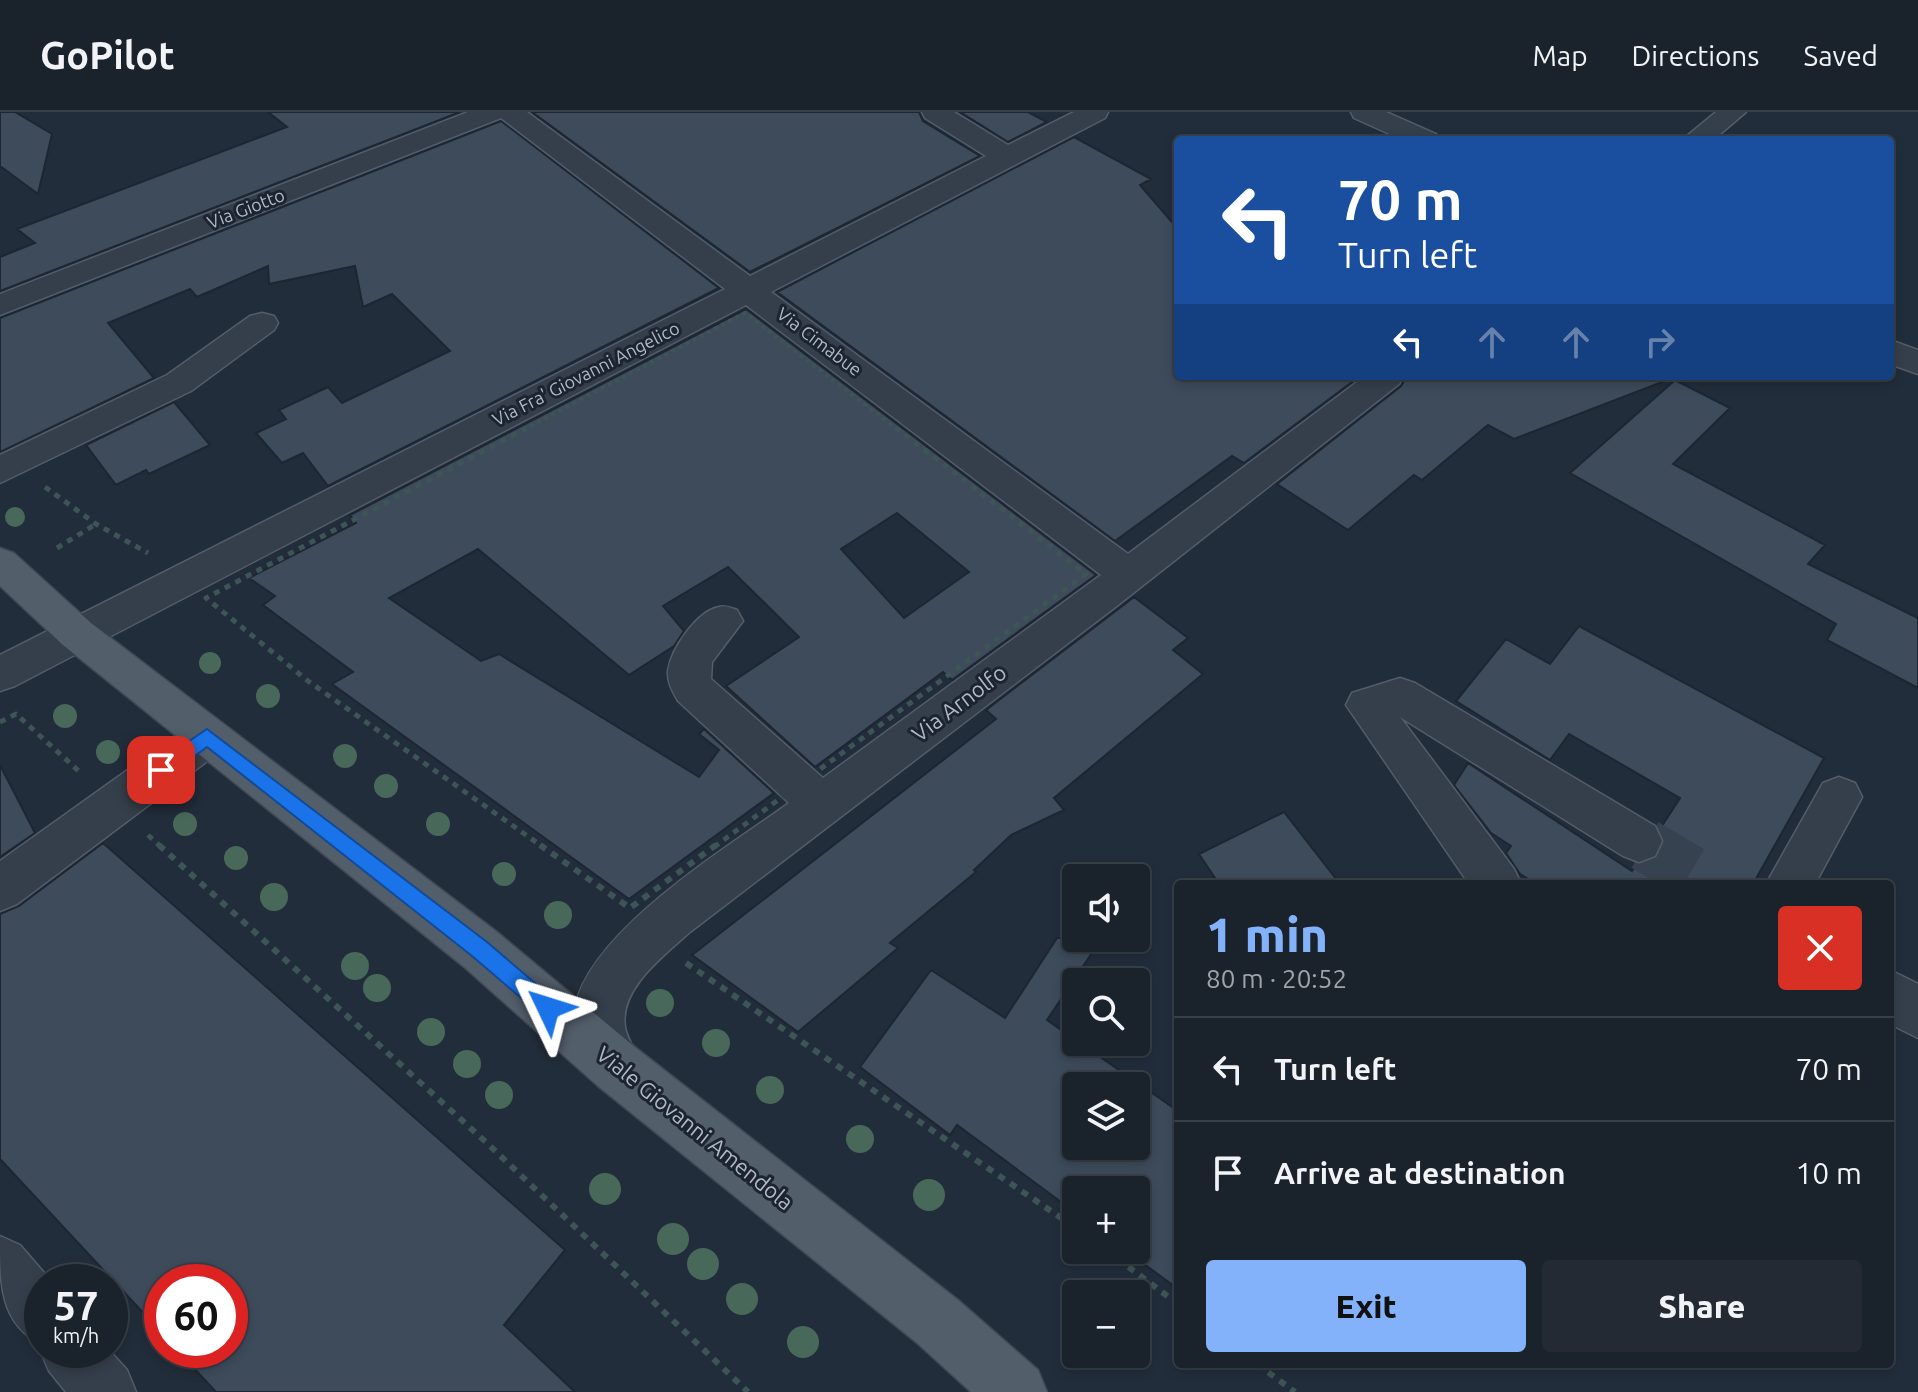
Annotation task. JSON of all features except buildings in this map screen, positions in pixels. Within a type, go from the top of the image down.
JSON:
[{"type":"main road","name":"Viale Giovanni Amendola","points":[[0,563],[77,634],[480,949],[617,1067],[937,1321],[1016,1392]]},
{"type":"street","name":"Via Giotto","points":[[0,305],[492,112]]},
{"type":"street","name":"Via Cimabue","points":[[510,112],[1127,574]]},
{"type":"street","points":[[935,112],[1007,157]]},
{"type":"street","name":"Via Fra' Giovanni Angelico","points":[[0,674],[1095,112]]},
{"type":"street","points":[[1364,112],[1417,136]]},
{"type":"street","points":[[1701,136],[1733,112]]},
{"type":"street","points":[[7,467],[179,383],[262,323]]},
{"type":"street","points":[[1894,353],[1918,363]]},
{"type":"street","name":"Via Arnolfo","points":[[617,1067],[599,1030],[600,1006],[614,977],[633,953],[673,916],[810,795],[1127,574],[1382,380]]},
{"type":"street","points":[[723,621],[690,664],[688,678],[693,689],[810,795]]},
{"type":"street","points":[[1494,880],[1367,705],[1400,695],[1639,841]]},
{"type":"street","points":[[0,889],[207,737]]},
{"type":"street","points":[[1792,880],[1839,797]]},
{"type":"street","points":[[1894,998],[1918,1013]]},
{"type":"street","points":[[0,1265],[24,1294]]},
{"type":"street","points":[[85,1368],[105,1392]]},
{"type":"path","points":[[7,467],[96,524],[156,557]]},
{"type":"path","points":[[57,548],[96,524]]},
{"type":"path","points":[[206,598],[308,681],[630,908],[810,795],[1083,578],[1086,574],[1076,566]]},
{"type":"path","points":[[0,722],[16,714],[488,1144],[748,1392]]},
{"type":"path","points":[[679,958],[1062,1218]]},
{"type":"path","points":[[1125,1264],[1174,1301]]},
{"type":"path","points":[[1262,1368],[1295,1392]]},
{"type":"tunnel","points":[[1639,841],[1645,845]]},
{"type":"tunnel","points":[[1645,845],[1704,880]]},
{"type":"route","points":[[161,770],[207,737],[480,949],[548,1008]]}]
